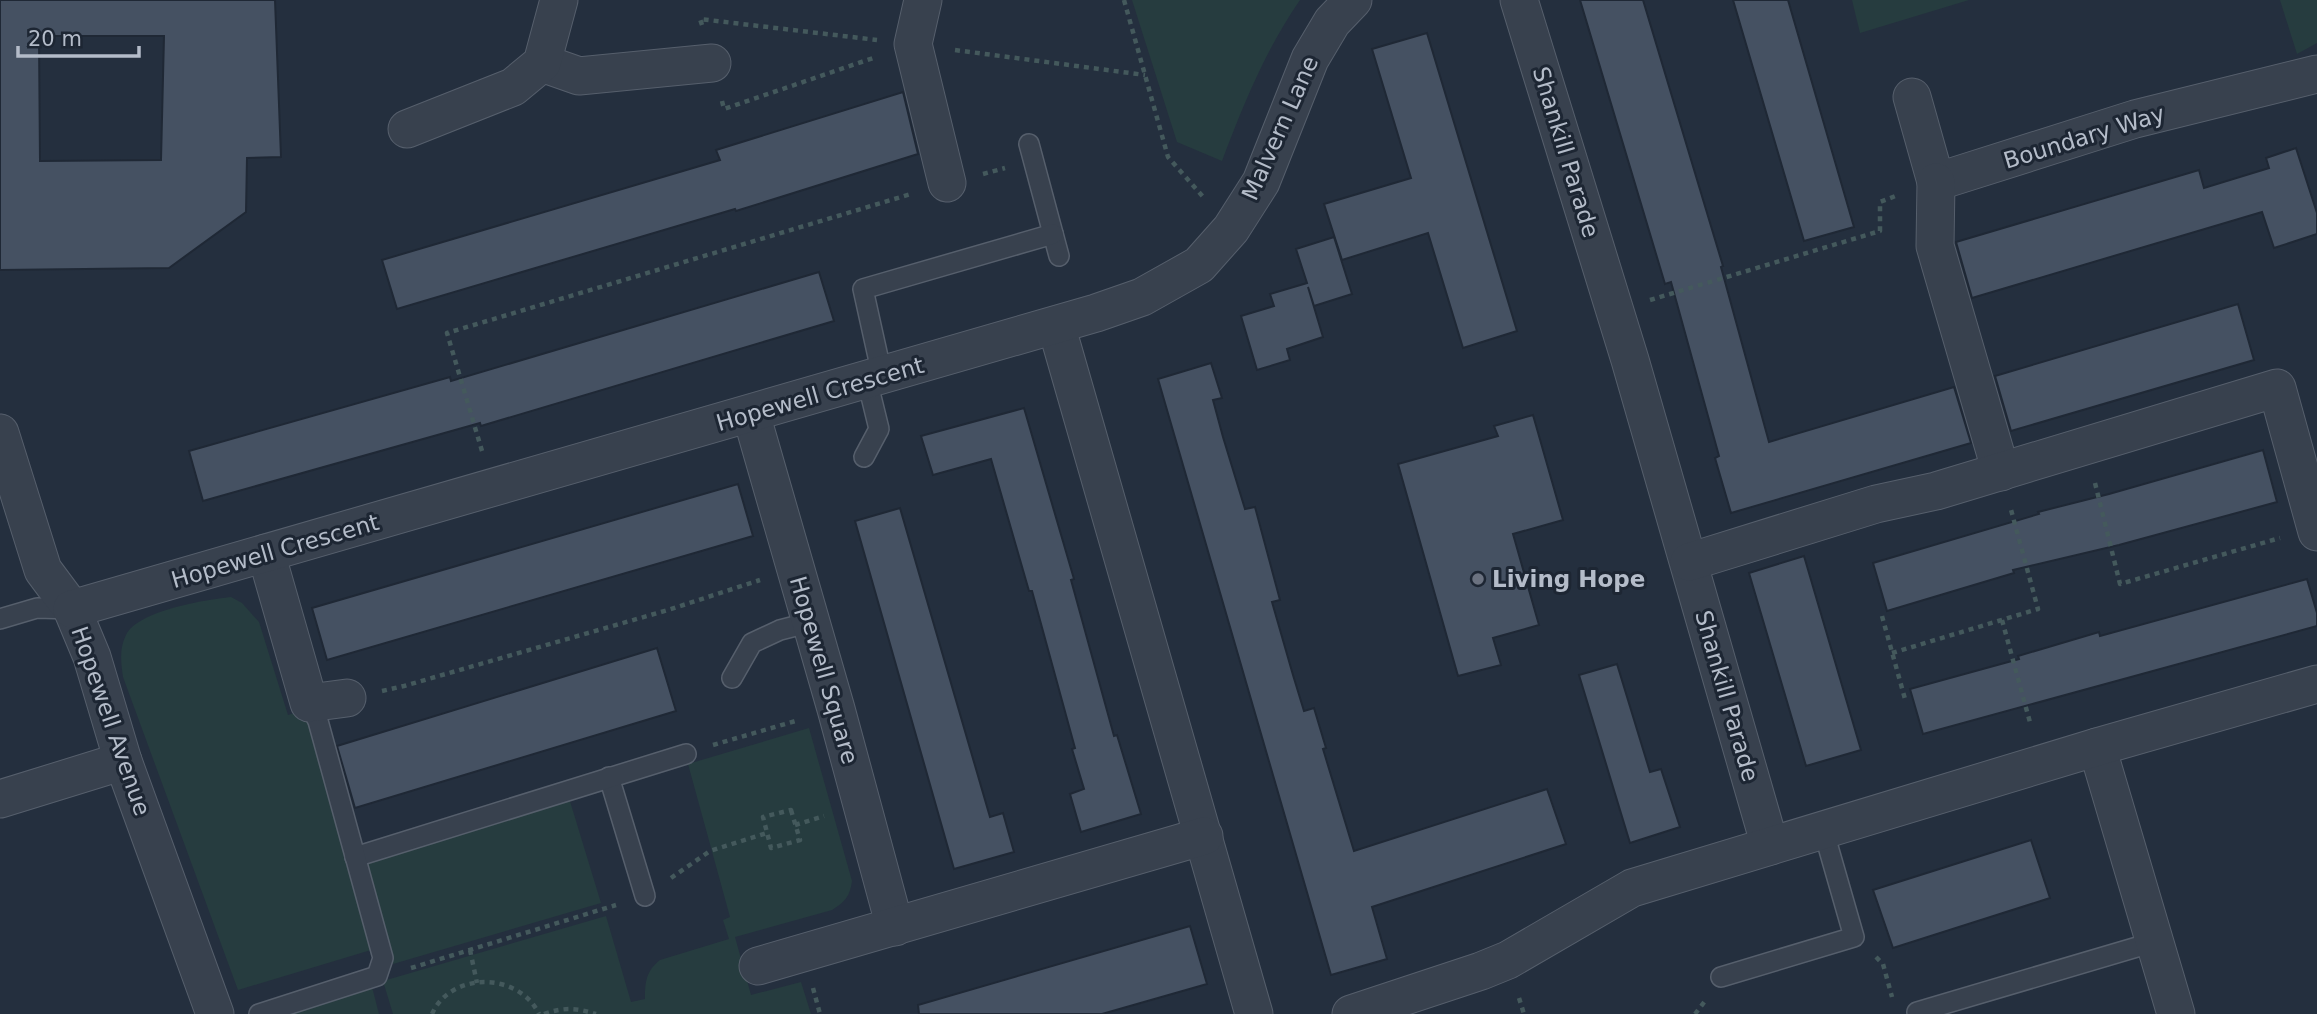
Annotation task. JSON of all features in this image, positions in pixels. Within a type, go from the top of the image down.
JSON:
[{"type":"street","points":[[407,130],[513,87],[542,63],[559,0]]},
{"type":"street","points":[[923,0],[913,44],[947,183]]},
{"type":"street","name":"Malvern Lane","points":[[1056,324],[1142,297],[1199,265],[1231,229],[1261,182],[1310,59],[1332,22],[1353,0]]},
{"type":"street","name":"Shankill Parade","points":[[1519,0],[1615,311],[1770,846]]},
{"type":"street","points":[[542,63],[579,76],[712,64]]},
{"type":"street","name":"Boundary Way","points":[[1936,182],[2135,119],[2317,74]]},
{"type":"street","points":[[1912,97],[1936,182],[1935,246],[2001,472]]},
{"type":"street","points":[[1056,324],[1254,1014]]},
{"type":"street","name":"Hopewell Crescent","points":[[72,609],[1056,324]]},
{"type":"street","points":[[1689,562],[1876,504],[1936,491],[2277,388],[2316,530]]},
{"type":"street","name":"Hopewell Square","points":[[751,414],[836,709],[895,927]]},
{"type":"street","name":"Hopewell Avenue","points":[[0,433],[43,570],[72,609],[92,657],[124,761],[215,1014]]},
{"type":"street","points":[[266,554],[309,703],[347,698]]},
{"type":"street","points":[[1351,1014],[1499,964],[1632,888],[2097,747],[2317,684]]},
{"type":"street","points":[[2097,747],[2176,1014]]},
{"type":"street","points":[[0,799],[124,761]]},
{"type":"street","points":[[758,966],[1204,836]]},
{"type":"lane","points":[[1031,153],[1059,256]]},
{"type":"lane","points":[[864,457],[879,429],[863,289],[1053,234]]},
{"type":"lane","points":[[0,619],[37,608],[72,609]]},
{"type":"lane","points":[[732,678],[752,643],[780,630],[811,622]]},
{"type":"lane","points":[[259,1014],[377,976],[383,958],[318,721],[309,703]]},
{"type":"lane","points":[[355,857],[686,754]]},
{"type":"lane","points":[[609,777],[645,896]]},
{"type":"lane","points":[[1721,977],[1854,937],[1822,830]]},
{"type":"lane","points":[[1917,1012],[2154,942]]},
{"type":"path","points":[[1124,0],[1168,157],[1231,229]]},
{"type":"path","points":[[712,64],[724,109],[913,44]]},
{"type":"path","points":[[493,488],[447,333],[947,183],[1031,153]]},
{"type":"path","points":[[1615,311],[1880,231],[1880,202],[1936,182]]},
{"type":"path","points":[[2085,446],[2120,584],[2316,530]]},
{"type":"path","points":[[1892,653],[2038,609],[2001,472]]},
{"type":"path","points":[[347,698],[404,687],[668,610],[796,568]]},
{"type":"path","points":[[1882,616],[1905,699]]},
{"type":"path","points":[[2002,620],[2042,764]]},
{"type":"path","points":[[686,754],[836,709]]},
{"type":"path","points":[[791,810],[800,840],[771,848],[767,833],[763,817],[791,810]]},
{"type":"path","points":[[377,976],[645,896],[710,851],[767,833]]},
{"type":"path","points":[[1854,937],[1883,964],[1892,997],[1917,1012]]},
{"type":"path","points":[[470,950],[477,983]]},
{"type":"path","points":[[432,1014],[449,993],[466,985],[485,982],[505,984],[522,993],[539,1014]]},
{"type":"path","points":[[544,1014],[558,1009],[578,1008],[596,1014]]},
{"type":"green space","points":[[1132,0],[1300,0],[1256,78],[1222,161],[1177,142]]},
{"type":"green space","points":[[1852,0],[1969,0],[1860,33]]},
{"type":"green space","points":[[2280,0],[2317,0],[2317,43],[2297,54]]},
{"type":"green space","points":[[231,597],[242,603],[259,622],[288,715],[305,710],[371,950],[238,990],[123,677],[121,656],[126,635],[144,619],[174,608]]},
{"type":"green space","points":[[809,728],[852,881],[850,891],[844,901],[832,910],[735,937],[751,995],[801,982],[811,1014],[393,1014],[383,981],[606,916],[631,1002],[645,999],[647,977],[660,960],[729,939],[723,920],[730,917],[688,764]]},
{"type":"green space","points":[[569,798],[601,903],[393,964],[365,859]]},
{"type":"green space","points":[[372,987],[379,1014],[289,1014]]},
{"type":"building","points":[[0,0],[275,0],[281,157],[247,158],[246,212],[169,268],[0,270]],"holes":[[[39,36],[164,36],[161,160],[40,161]]]},
{"type":"building","points":[[1580,0],[1643,0],[1723,266],[1721,267],[1769,442],[1954,387],[1971,443],[1731,513],[1715,458],[1719,456],[1671,282],[1665,284]]},
{"type":"building","points":[[1733,0],[1788,0],[1854,227],[1804,241]]},
{"type":"building","points":[[1427,33],[1517,331],[1463,348],[1428,233],[1342,260],[1324,204],[1411,178],[1372,49]]},
{"type":"building","points":[[903,92],[918,154],[736,211],[735,209],[397,309],[382,260],[720,160],[716,150]]},
{"type":"building","points":[[2296,148],[2317,213],[2317,234],[2274,248],[2262,212],[1972,298],[1956,242],[2199,170],[2204,188],[2269,168],[2266,158]]},
{"type":"building","points":[[1334,237],[1352,294],[1314,306],[1308,287],[1323,337],[1287,349],[1290,360],[1257,370],[1241,316],[1274,306],[1270,294],[1307,283],[1296,249]]},
{"type":"building","points":[[819,272],[834,321],[481,426],[480,423],[203,501],[189,451],[450,377],[451,381]]},
{"type":"building","points":[[2238,304],[2254,360],[2011,431],[1995,376]]},
{"type":"building","points":[[1211,363],[1222,398],[1213,400],[1223,437],[1245,509],[1255,507],[1280,600],[1272,602],[1293,675],[1304,711],[1314,708],[1326,748],[1323,749],[1354,851],[1547,789],[1566,844],[1372,907],[1387,959],[1331,975],[1158,379]]},
{"type":"building","points":[[1024,408],[1074,579],[1071,580],[1114,736],[1117,735],[1141,814],[1081,832],[1070,794],[1084,789],[1072,749],[1075,748],[1032,591],[1029,591],[991,459],[933,475],[921,436]]},
{"type":"building","name":"Living Hope","points":[[1533,415],[1563,520],[1513,534],[1539,625],[1493,638],[1501,665],[1458,676],[1398,464],[1498,436],[1494,426]]},
{"type":"building","points":[[2263,450],[2277,502],[2119,545],[2013,570],[2014,573],[1887,611],[1873,563],[2039,514],[2038,512]]},
{"type":"building","points":[[738,484],[753,536],[327,660],[312,608]]},
{"type":"building","points":[[900,508],[990,817],[1003,813],[1014,852],[954,869],[855,521]]},
{"type":"building","points":[[1804,556],[1861,750],[1806,766],[1749,573]]},
{"type":"building","points":[[2307,579],[2317,613],[2317,626],[1923,734],[1910,689],[2019,659],[2018,656],[2099,632],[2100,636]]},
{"type":"building","points":[[657,648],[676,711],[355,808],[337,746]]},
{"type":"building","points":[[1617,664],[1650,772],[1661,769],[1680,827],[1630,843],[1579,675]]},
{"type":"building","points":[[2031,840],[2050,898],[1893,948],[1873,890]]},
{"type":"building","points":[[1190,926],[1207,984],[1102,1014],[919,1014],[918,1005]]},
{"type":"place","name":"Living Hope","points":[[1478,579]]}]
